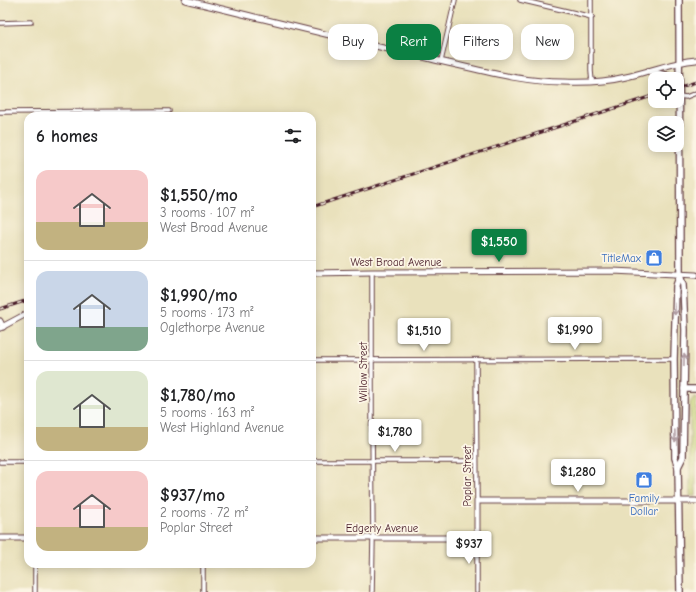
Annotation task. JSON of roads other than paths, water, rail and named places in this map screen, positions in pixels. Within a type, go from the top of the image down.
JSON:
[{"type":"main road","points":[[679,0],[679,72]]},
{"type":"main road","points":[[678,467],[683,457],[685,330],[683,285],[680,275],[679,108]]},
{"type":"main road","points":[[680,275],[676,286],[674,359],[675,458],[678,467],[680,592]]},
{"type":"main road","points":[[674,372],[679,383],[684,389]]},
{"type":"main road","points":[[674,404],[684,389],[696,389]]},
{"type":"street","points":[[189,0],[504,76],[536,80],[592,82],[626,77],[679,62],[696,60]]},
{"type":"street","points":[[441,61],[455,0]]},
{"type":"street","points":[[520,0],[592,17]]},
{"type":"street","points":[[592,0],[592,82]]},
{"type":"street","points":[[0,23],[31,22]]},
{"type":"street","points":[[684,97],[696,93]]},
{"type":"street","points":[[0,112],[169,111]]},
{"type":"street","name":"West Broad Avenue","points":[[316,273],[613,271],[696,275]]},
{"type":"street","name":"Willow Street","points":[[372,272],[372,592]]},
{"type":"street","points":[[0,321],[1,327],[24,315]]},
{"type":"street","points":[[316,360],[674,359]]},
{"type":"street","name":"Poplar Street","points":[[476,360],[477,592]]},
{"type":"street","points":[[316,461],[476,461]]},
{"type":"street","points":[[0,462],[24,462]]},
{"type":"street","points":[[477,501],[696,501]]},
{"type":"street","points":[[0,538],[24,538]]},
{"type":"street","name":"Edgerly Avenue","points":[[316,538],[477,538]]},
{"type":"street","points":[[35,568],[35,592]]},
{"type":"street","points":[[203,568],[203,592]]},
{"type":"railway","points":[[684,86],[696,82]]},
{"type":"railway","points":[[316,206],[648,97]]},
{"type":"railway","points":[[0,309],[24,301]]},
{"type":"place","name":"TitleMax","points":[[654,258]]},
{"type":"place","name":"Family Dollar","points":[[644,480]]}]
